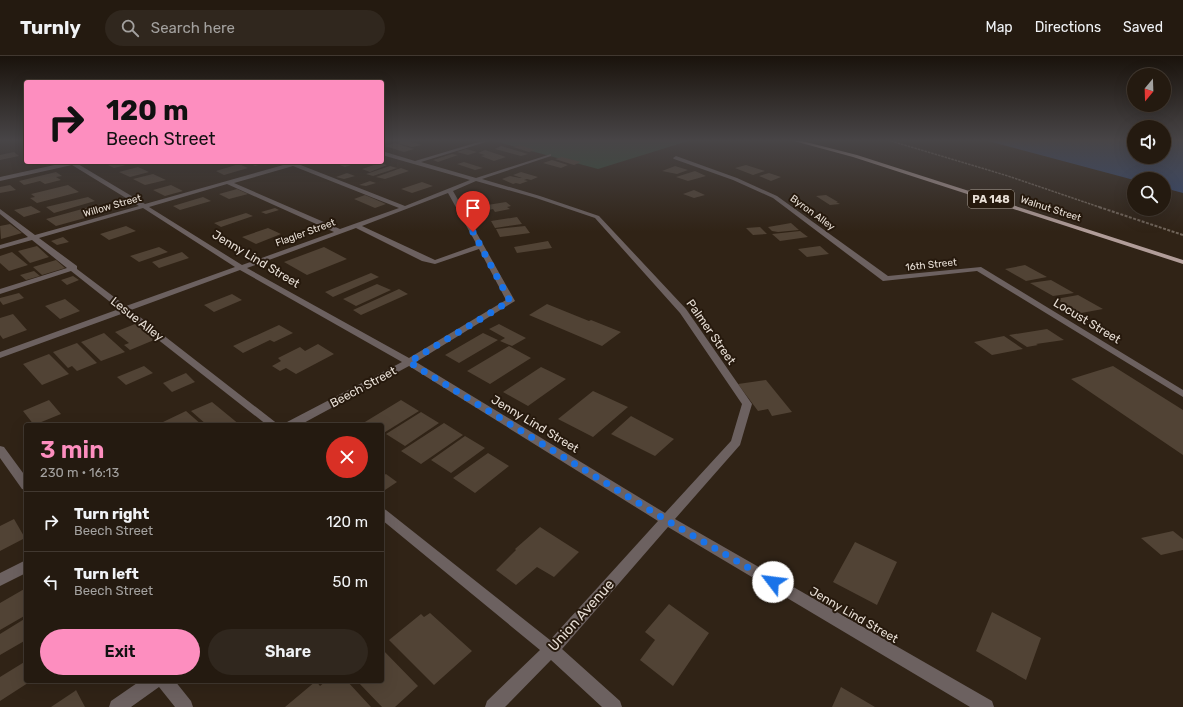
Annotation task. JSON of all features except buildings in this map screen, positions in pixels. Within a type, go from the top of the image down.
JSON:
[{"type":"main road","name":"Walnut Street","points":[[903,171],[1183,262]]},
{"type":"street","points":[[0,179],[33,171]]},
{"type":"street","name":"Jenny Lind Street","points":[[89,171],[240,267],[409,362],[666,520],[986,707]]},
{"type":"street","name":"Willow Street","points":[[0,247],[266,171]]},
{"type":"street","points":[[312,171],[405,208]]},
{"type":"street","points":[[450,171],[477,179]]},
{"type":"street","name":"Flagler Street","points":[[0,355],[338,231],[405,208],[500,171]]},
{"type":"street","name":"Byron Alley","points":[[714,171],[735,179],[775,197],[886,278]]},
{"type":"street","name":"Palmer Street","points":[[477,179],[538,197],[597,217],[683,311],[747,404],[736,442],[666,520]]},
{"type":"street","points":[[227,182],[338,231]]},
{"type":"street","name":"Beech Street","points":[[295,423],[409,362],[510,301],[450,190]]},
{"type":"street","name":"Lesue Alley","points":[[0,211],[271,423]]},
{"type":"street","points":[[355,225],[424,259],[434,262],[481,246]]},
{"type":"street","points":[[0,292],[74,268]]},
{"type":"street","name":"16th Street","points":[[886,278],[978,269]]},
{"type":"street","name":"Locust Street","points":[[978,269],[1183,394]]},
{"type":"street","points":[[0,450],[24,483]]},
{"type":"street","points":[[384,516],[550,650],[614,707]]},
{"type":"street","name":"Union Avenue","points":[[493,707],[550,650],[666,520]]},
{"type":"street","points":[[0,580],[24,567]]},
{"type":"street","points":[[117,707],[151,683]]},
{"type":"street","points":[[167,683],[185,707]]},
{"type":"path","points":[[993,171],[1183,235]]},
{"type":"water","points":[[1102,171],[1183,171],[1183,193],[1171,190],[1171,172],[1127,172],[1127,178]]},
{"type":"route","points":[[473,232],[510,301],[409,362],[666,520],[773,582]]}]
